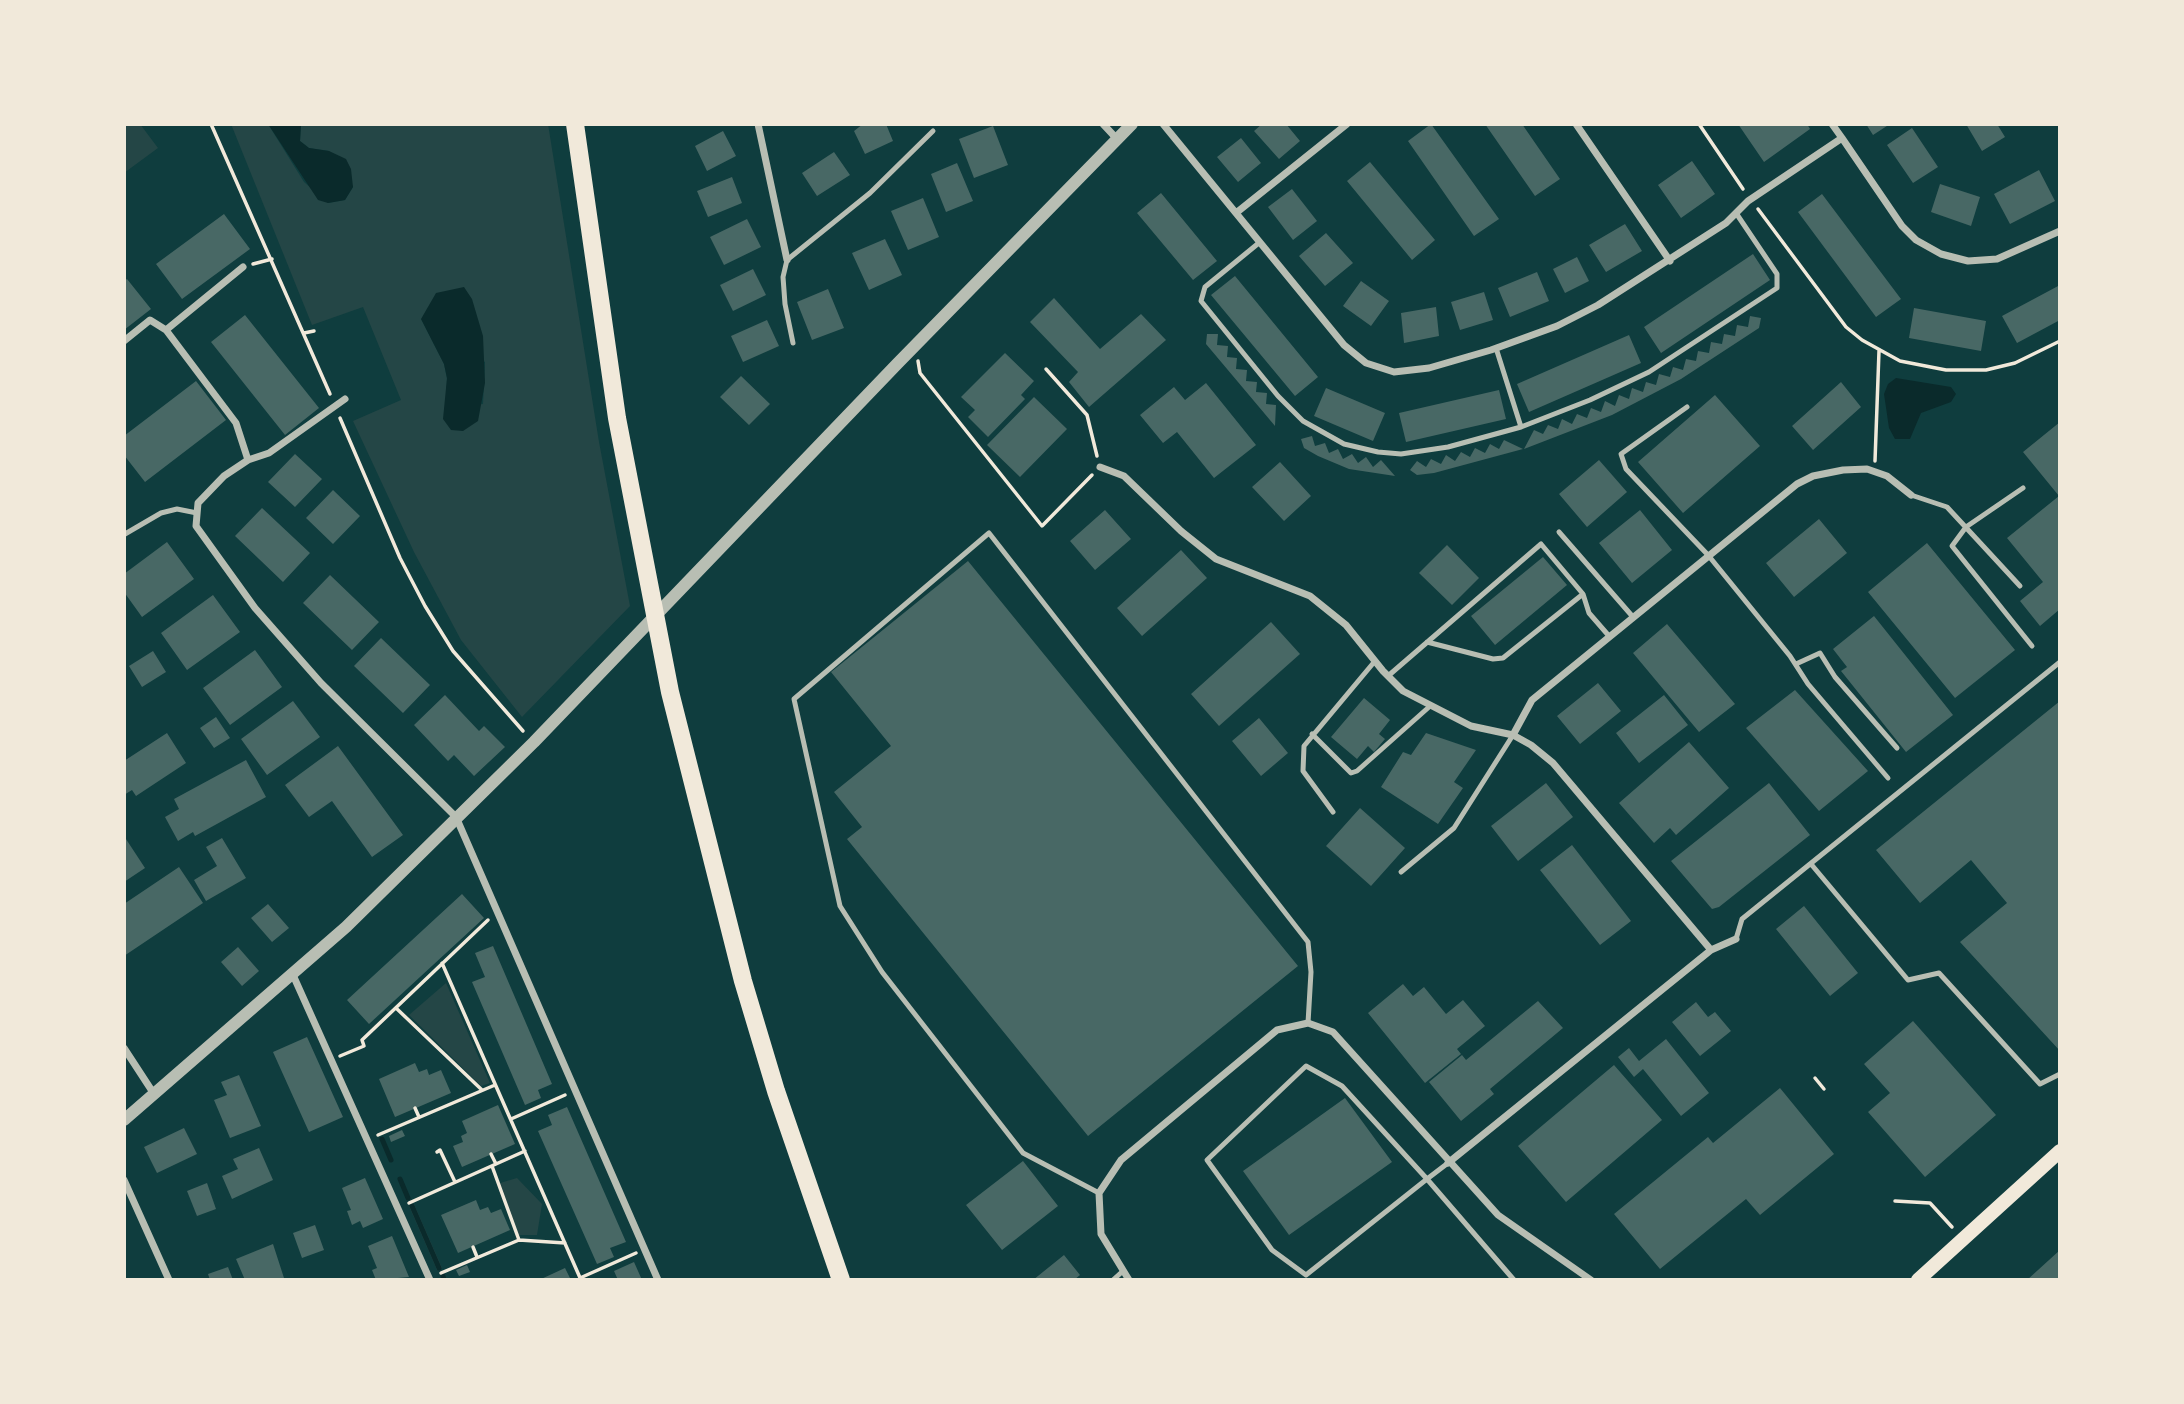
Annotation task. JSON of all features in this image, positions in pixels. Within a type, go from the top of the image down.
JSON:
[{"type":"highway","points":[[575,124],[617,418],[670,692],[743,981],[776,1090],[841,1280]]},
{"type":"main road","points":[[1918,1280],[2060,1152]]},
{"type":"street","points":[[758,124],[787,260]]},
{"type":"street","points":[[1103,124],[1117,139]]},
{"type":"street","points":[[124,1120],[346,927],[534,742],[914,346],[1132,124]]},
{"type":"street","points":[[1163,124],[1344,345],[1375,367],[1394,372],[1413,371],[1496,348],[1578,316],[1670,261],[1751,200],[1842,138]]},
{"type":"street","points":[[1236,213],[1347,124]]},
{"type":"street","points":[[1576,124],[1670,261]]},
{"type":"street","points":[[1832,124],[1902,226],[1924,245],[1941,254],[1968,261],[1997,260],[2060,231]]},
{"type":"street","points":[[166,330],[243,267]]},
{"type":"street","points":[[124,341],[150,320],[166,330],[236,423],[248,460]]},
{"type":"street","points":[[345,400],[268,453],[248,460],[224,476],[198,503],[196,526],[255,608],[321,683],[456,817],[658,1280]]},
{"type":"street","points":[[1100,467],[1124,476],[1181,531],[1216,559],[1310,596],[1346,625],[1388,676],[1404,691],[1429,707],[1471,726],[1513,735],[1553,763],[1712,950]]},
{"type":"street","points":[[1513,735],[1532,700],[1797,484],[1813,476],[1843,470],[1875,472],[1887,476],[1912,495]]},
{"type":"street","points":[[1448,1163],[1712,950],[1736,939]]},
{"type":"street","points":[[293,975],[429,1279]]},
{"type":"street","points":[[1129,1280],[1101,1234],[1099,1193],[1121,1160],[1277,1030],[1308,1023],[1333,1032],[1448,1163],[1498,1215],[1591,1280]]},
{"type":"street","points":[[124,1048],[154,1094]]},
{"type":"street","points":[[124,1180],[169,1280]]},
{"type":"lane","points":[[793,343],[783,277],[787,260],[870,194],[933,131]]},
{"type":"lane","points":[[1260,242],[1205,287],[1201,301],[1278,397],[1303,421],[1333,439],[1355,447],[1401,454],[1448,447],[1570,409],[1649,372],[1776,290],[1778,276],[1737,213]]},
{"type":"lane","points":[[1496,348],[1521,426]]},
{"type":"lane","points":[[1687,407],[1621,454],[1626,469],[1708,555],[1796,664],[1808,684],[1888,778]]},
{"type":"lane","points":[[2023,488],[1966,527],[1952,546],[2032,646]]},
{"type":"lane","points":[[1912,495],[1947,507],[2020,586]]},
{"type":"lane","points":[[125,534],[161,513],[177,509],[197,513]]},
{"type":"lane","points":[[1559,532],[1633,617]]},
{"type":"lane","points":[[1099,1193],[1023,1153],[882,972],[841,906],[794,699],[989,533],[1308,942],[1311,972],[1308,1023]]},
{"type":"lane","points":[[1388,676],[1541,544],[1583,594],[1589,613],[1609,636]]},
{"type":"lane","points":[[1427,642],[1493,659],[1503,658],[1583,594]]},
{"type":"lane","points":[[1796,664],[1820,653],[1835,677],[1897,748]]},
{"type":"lane","points":[[1333,812],[1303,771],[1304,746],[1375,661]]},
{"type":"lane","points":[[1736,939],[1742,919],[2060,662]]},
{"type":"lane","points":[[1312,734],[1351,773],[1357,771],[1429,707]]},
{"type":"lane","points":[[1401,872],[1454,828],[1513,735]]},
{"type":"lane","points":[[1811,864],[1908,980],[1939,973],[2040,1084],[2060,1074]]},
{"type":"lane","points":[[1448,1163],[1427,1179],[1306,1278],[1272,1250],[1207,1160],[1306,1066],[1342,1086],[1427,1179],[1514,1280]]},
{"type":"lane","points":[[1113,1280],[1123,1271]]},
{"type":"path","points":[[211,124],[400,558],[425,606],[453,651],[534,742]]},
{"type":"path","points":[[1699,124],[1832,311],[1861,340],[1879,351],[1921,366],[1972,371],[2015,363],[2060,341]]},
{"type":"path","points":[[243,267],[272,259]]},
{"type":"path","points":[[304,333],[314,331]]},
{"type":"path","points":[[914,346],[920,373],[1042,526],[1100,467],[1087,415],[1046,369]]},
{"type":"path","points":[[1875,472],[1879,351]]},
{"type":"path","points":[[331,1060],[364,1046],[362,1040],[489,918]]},
{"type":"path","points":[[442,963],[580,1279],[637,1253]]},
{"type":"path","points":[[396,1008],[482,1090]]},
{"type":"path","points":[[1815,1078],[1824,1089]]},
{"type":"path","points":[[367,1140],[495,1085]]},
{"type":"path","points":[[510,1119],[567,1094]]},
{"type":"path","points":[[415,1108],[419,1117]]},
{"type":"path","points":[[437,1152],[440,1150],[454,1182]]},
{"type":"path","points":[[397,1208],[525,1151]]},
{"type":"path","points":[[491,1154],[519,1240]]},
{"type":"path","points":[[1895,1201],[1930,1203],[1963,1239]]},
{"type":"path","points":[[429,1279],[519,1240],[565,1243]]},
{"type":"path","points":[[473,1247],[477,1257]]},
{"type":"shaded area","points":[[124,124],[140,124],[158,148],[124,173]]},
{"type":"shaded area","points":[[231,124],[268,124],[304,182],[328,203],[345,200],[353,187],[329,151],[309,148],[300,141],[301,124],[548,124],[599,442],[630,606],[522,717],[461,640],[414,552],[353,421],[401,400],[363,307],[312,325]],"holes":[[[421,319],[485,362],[483,404],[446,408],[447,379],[444,364]]]},
{"type":"shaded area","points":[[268,124],[301,124],[300,141],[309,148],[329,151],[346,159],[351,169],[353,187],[345,200],[328,203],[318,200]]},
{"type":"shaded area","points":[[464,287],[472,299],[483,336],[485,383],[478,421],[463,431],[451,430],[443,419],[447,378],[444,364],[421,319],[436,293]]},
{"type":"shaded area","points":[[1896,378],[1951,387],[1956,394],[1951,402],[1921,413],[1910,439],[1895,439],[1889,428],[1884,394],[1888,384]]},
{"type":"shaded area","points":[[446,983],[490,1083],[481,1086],[409,1015]]},
{"type":"shaded area","points":[[517,1178],[542,1204],[537,1235],[519,1235],[500,1183]]},
{"type":"shaded area","points":[[414,1204],[442,1268],[437,1270],[409,1206]]},
{"type":"building","points":[[863,124],[886,124],[893,141],[865,154],[854,131]]},
{"type":"building","points":[[1262,124],[1286,124],[1300,141],[1279,159],[1254,131]]},
{"type":"building","points":[[1431,124],[1499,219],[1474,236],[1408,141]]},
{"type":"building","points":[[1485,124],[1522,124],[1560,179],[1535,196]]},
{"type":"building","points":[[1738,124],[1807,124],[1810,129],[1764,162]]},
{"type":"building","points":[[1866,124],[1890,124],[1873,135]]},
{"type":"building","points":[[1966,124],[1997,124],[2005,137],[1982,151]]},
{"type":"building","points":[[993,126],[1008,165],[974,178],[959,139]]},
{"type":"building","points":[[1912,128],[1938,167],[1913,183],[1887,145]]},
{"type":"building","points":[[723,131],[736,156],[707,171],[695,146]]},
{"type":"building","points":[[1241,138],[1261,163],[1238,182],[1217,157]]},
{"type":"building","points":[[834,152],[850,175],[817,196],[802,173]]},
{"type":"building","points":[[1692,161],[1715,194],[1681,218],[1658,185]]},
{"type":"building","points":[[1370,162],[1435,240],[1412,260],[1347,181]]},
{"type":"building","points":[[957,163],[973,201],[946,212],[931,174]]},
{"type":"building","points":[[2039,170],[2055,201],[2010,224],[1994,194]]},
{"type":"building","points":[[732,177],[742,203],[708,217],[697,191]]},
{"type":"building","points":[[1940,184],[1980,197],[1971,226],[1931,212]]},
{"type":"building","points":[[1292,189],[1317,221],[1293,240],[1268,207]]},
{"type":"building","points":[[1161,193],[1217,261],[1193,280],[1137,213]]},
{"type":"building","points":[[1822,194],[1901,299],[1876,317],[1798,212]]},
{"type":"building","points":[[923,198],[939,237],[908,250],[891,211]]},
{"type":"building","points":[[224,214],[250,249],[182,299],[156,264]]},
{"type":"building","points":[[747,219],[761,247],[724,265],[710,237]]},
{"type":"building","points":[[1625,224],[1642,251],[1606,272],[1589,245]]},
{"type":"building","points":[[1326,233],[1353,263],[1325,286],[1299,256]]},
{"type":"building","points":[[885,239],[902,275],[869,290],[852,253]]},
{"type":"building","points":[[1753,254],[1770,280],[1661,353],[1644,327]]},
{"type":"building","points":[[1577,257],[1589,281],[1565,293],[1553,269]]},
{"type":"building","points":[[753,269],[766,295],[733,311],[720,285]]},
{"type":"building","points":[[1537,272],[1549,301],[1510,317],[1498,288]]},
{"type":"building","points":[[1235,276],[1318,377],[1295,396],[1211,295]]},
{"type":"building","points":[[127,279],[151,309],[124,330],[124,281]]},
{"type":"building","points":[[1361,281],[1389,301],[1371,326],[1343,306]]},
{"type":"building","points":[[2060,285],[2060,320],[2017,343],[2002,316]]},
{"type":"building","points":[[828,289],[844,328],[812,340],[797,302]]},
{"type":"building","points":[[1484,292],[1493,320],[1460,330],[1451,302]]},
{"type":"building","points":[[1054,298],[1100,349],[1141,314],[1166,340],[1089,407],[1069,382],[1078,372],[1030,322]]},
{"type":"building","points":[[1436,307],[1439,336],[1404,343],[1401,313]]},
{"type":"building","points":[[1914,308],[1986,321],[1981,351],[1909,338]]},
{"type":"building","points":[[245,315],[319,408],[285,435],[211,342]]},
{"type":"building","points":[[1750,316],[1761,318],[1759,328],[1681,379],[1612,415],[1524,449],[1534,430],[1543,434],[1548,425],[1558,429],[1562,419],[1572,424],[1577,414],[1587,418],[1591,408],[1601,412],[1605,401],[1615,406],[1619,395],[1629,399],[1632,388],[1643,392],[1646,382],[1656,385],[1659,374],[1670,377],[1673,367],[1683,370],[1686,359],[1696,361],[1698,351],[1709,353],[1711,342],[1722,344],[1724,334],[1735,336],[1737,325],[1748,327]]},
{"type":"building","points":[[767,320],[779,346],[743,362],[731,336]]},
{"type":"building","points":[[1207,334],[1218,334],[1217,345],[1228,346],[1227,357],[1237,358],[1236,369],[1247,370],[1246,381],[1257,382],[1256,392],[1267,393],[1266,404],[1276,405],[1275,426],[1206,344]]},
{"type":"building","points":[[1629,335],[1641,363],[1529,412],[1517,384]]},
{"type":"building","points":[[1005,353],[1034,381],[1021,395],[1025,399],[988,437],[968,417],[975,410],[961,397]]},
{"type":"building","points":[[741,376],[770,404],[749,425],[720,397]]},
{"type":"building","points":[[196,381],[226,420],[145,482],[124,455],[124,436]]},
{"type":"building","points":[[1841,382],[1861,407],[1813,450],[1792,426]]},
{"type":"building","points":[[1206,383],[1256,445],[1214,478],[1177,432],[1163,443],[1140,415],[1174,387],[1185,400]]},
{"type":"building","points":[[1326,388],[1385,413],[1373,441],[1314,416]]},
{"type":"building","points":[[1499,390],[1506,419],[1406,442],[1399,413]]},
{"type":"building","points":[[1715,395],[1760,446],[1683,513],[1638,462]]},
{"type":"building","points":[[1034,397],[1067,429],[1020,477],[987,445]]},
{"type":"building","points":[[2060,422],[2060,609],[2040,626],[2020,601],[2043,582],[2007,538],[2059,496],[2023,452]]},
{"type":"building","points":[[1312,436],[1315,446],[1325,443],[1329,453],[1338,449],[1343,459],[1352,454],[1358,463],[1366,457],[1373,467],[1381,460],[1395,476],[1349,469],[1318,456],[1304,448],[1301,439]]},
{"type":"building","points":[[1504,440],[1523,449],[1434,473],[1417,475],[1410,470],[1417,461],[1426,467],[1431,459],[1441,464],[1446,455],[1455,461],[1461,452],[1470,457],[1475,448],[1485,453],[1490,444],[1499,449]]},
{"type":"building","points":[[295,454],[322,479],[295,507],[268,482]]},
{"type":"building","points":[[1599,460],[1627,492],[1587,527],[1559,494]]},
{"type":"building","points":[[1280,462],[1311,496],[1284,521],[1252,487]]},
{"type":"building","points":[[333,490],[360,516],[333,544],[306,518]]},
{"type":"building","points":[[262,508],[310,553],[283,582],[235,536]]},
{"type":"building","points":[[1105,510],[1131,539],[1095,570],[1070,541]]},
{"type":"building","points":[[1640,510],[1672,550],[1632,583],[1599,543]]},
{"type":"building","points":[[1819,519],[1847,553],[1794,597],[1766,563]]},
{"type":"building","points":[[167,542],[194,579],[142,617],[124,592],[124,574]]},
{"type":"building","points":[[1927,543],[2015,650],[1955,698],[1868,592]]},
{"type":"building","points":[[1447,545],[1479,578],[1452,605],[1419,573]]},
{"type":"building","points":[[1181,550],[1207,578],[1142,636],[1117,608]]},
{"type":"building","points":[[1543,557],[1567,585],[1495,645],[1471,616]]},
{"type":"building","points":[[968,561],[1298,966],[1088,1136],[847,839],[862,827],[834,792],[891,746],[831,672]]},
{"type":"building","points":[[330,575],[379,622],[352,650],[303,603]]},
{"type":"building","points":[[213,595],[240,632],[187,670],[161,633]]},
{"type":"building","points":[[1874,616],[1953,715],[1906,752],[1841,671],[1847,667],[1833,649]]},
{"type":"building","points":[[1271,622],[1300,654],[1219,726],[1191,694]]},
{"type":"building","points":[[1667,624],[1735,704],[1699,732],[1633,653]]},
{"type":"building","points":[[381,638],[430,685],[403,713],[354,666]]},
{"type":"building","points":[[255,650],[282,687],[230,725],[203,688]]},
{"type":"building","points":[[153,651],[166,672],[142,687],[129,666]]},
{"type":"building","points":[[1598,683],[1621,711],[1580,744],[1557,716]]},
{"type":"building","points":[[1795,690],[1868,771],[1819,811],[1746,728]]},
{"type":"building","points":[[445,695],[479,731],[484,726],[505,747],[474,776],[454,755],[448,761],[414,725]]},
{"type":"building","points":[[1664,695],[1688,725],[1639,763],[1616,733]]},
{"type":"building","points":[[1364,698],[1390,720],[1379,734],[1385,739],[1374,752],[1368,746],[1357,759],[1331,737]]},
{"type":"building","points":[[293,701],[320,737],[267,775],[241,739]]},
{"type":"building","points":[[2060,701],[2060,1051],[1960,942],[2007,903],[1971,860],[1920,903],[1876,850]]},
{"type":"building","points":[[216,717],[230,738],[214,748],[200,728]]},
{"type":"building","points":[[1259,718],[1288,753],[1261,776],[1232,741]]},
{"type":"building","points":[[167,733],[186,763],[136,796],[132,790],[124,795],[124,761]]},
{"type":"building","points":[[1426,733],[1476,750],[1454,782],[1463,788],[1438,824],[1381,787],[1403,752],[1411,755]]},
{"type":"building","points":[[1689,742],[1729,788],[1676,835],[1670,828],[1654,843],[1619,803]]},
{"type":"building","points":[[338,746],[403,835],[372,857],[332,801],[309,817],[285,785]]},
{"type":"building","points":[[246,760],[266,797],[195,836],[193,832],[178,841],[165,817],[179,809],[174,799]]},
{"type":"building","points":[[1546,783],[1573,817],[1518,861],[1491,826]]},
{"type":"building","points":[[1769,783],[1810,835],[1719,907],[1712,909],[1671,861]]},
{"type":"building","points":[[1360,808],[1405,848],[1371,886],[1326,846]]},
{"type":"building","points":[[124,836],[145,868],[124,882]]},
{"type":"building","points":[[222,838],[246,878],[206,901],[194,880],[217,866],[206,847]]},
{"type":"building","points":[[1572,845],[1631,921],[1600,945],[1540,870]]},
{"type":"building","points":[[179,867],[203,903],[124,956],[124,904]]},
{"type":"building","points":[[462,894],[484,918],[369,1024],[347,1000]]},
{"type":"building","points":[[268,904],[289,928],[272,942],[251,918]]},
{"type":"building","points":[[1804,906],[1858,973],[1830,996],[1776,929]]},
{"type":"building","points":[[493,946],[552,1084],[538,1090],[541,1098],[525,1105],[472,982],[485,977],[475,953]]},
{"type":"building","points":[[238,947],[259,971],[242,986],[221,962]]},
{"type":"building","points":[[1403,984],[1413,996],[1424,987],[1446,1014],[1463,1000],[1485,1026],[1457,1049],[1461,1054],[1425,1083],[1368,1013]]},
{"type":"building","points":[[1538,1001],[1563,1028],[1490,1089],[1494,1094],[1461,1121],[1429,1082],[1462,1055],[1466,1060]]},
{"type":"building","points":[[1696,1002],[1708,1017],[1715,1012],[1731,1031],[1700,1056],[1672,1022]]},
{"type":"building","points":[[1913,1021],[1996,1115],[1925,1177],[1868,1112],[1890,1093],[1864,1064]]},
{"type":"building","points":[[307,1037],[343,1117],[309,1132],[273,1052]]},
{"type":"building","points":[[1666,1039],[1709,1093],[1681,1116],[1643,1069],[1634,1077],[1618,1057],[1629,1048],[1639,1061]]},
{"type":"building","points":[[415,1063],[419,1072],[427,1069],[429,1075],[441,1070],[451,1093],[395,1117],[379,1079]]},
{"type":"building","points":[[1614,1065],[1662,1120],[1566,1202],[1518,1146]]},
{"type":"building","points":[[239,1075],[261,1126],[230,1138],[214,1100],[227,1095],[221,1082]]},
{"type":"building","points":[[1780,1088],[1834,1154],[1760,1215],[1746,1199],[1660,1269],[1614,1214],[1708,1137],[1713,1143]]},
{"type":"building","points":[[1345,1098],[1392,1162],[1289,1235],[1243,1171]]},
{"type":"building","points":[[498,1105],[515,1144],[462,1167],[453,1146],[463,1142],[461,1136],[467,1133],[462,1121]]},
{"type":"building","points":[[567,1107],[626,1242],[610,1248],[614,1257],[597,1264],[538,1131],[552,1125],[548,1115]]},
{"type":"building","points":[[184,1128],[197,1154],[157,1173],[144,1147]]},
{"type":"building","points":[[402,1130],[405,1136],[391,1142],[389,1136]]},
{"type":"building","points":[[259,1148],[273,1180],[232,1199],[222,1176],[238,1169],[233,1159]]},
{"type":"building","points":[[1023,1161],[1058,1206],[1002,1250],[966,1205]]},
{"type":"building","points":[[365,1178],[383,1219],[363,1228],[360,1221],[352,1225],[347,1211],[351,1210],[342,1188]]},
{"type":"building","points":[[207,1183],[216,1209],[197,1216],[187,1191]]},
{"type":"building","points":[[476,1200],[480,1210],[488,1207],[491,1213],[501,1209],[510,1230],[458,1253],[441,1215]]},
{"type":"building","points":[[315,1225],[324,1250],[302,1258],[293,1233]]},
{"type":"building","points":[[392,1236],[409,1277],[376,1280],[372,1270],[377,1268],[368,1246]]},
{"type":"building","points":[[273,1244],[284,1278],[245,1280],[236,1259]]},
{"type":"building","points":[[2060,1250],[2060,1280],[2027,1280]]},
{"type":"building","points":[[1064,1255],[1080,1275],[1074,1280],[1033,1280]]},
{"type":"building","points":[[634,1262],[642,1280],[618,1280],[614,1271]]},
{"type":"building","points":[[467,1265],[470,1272],[459,1276],[456,1270]]},
{"type":"building","points":[[228,1267],[233,1280],[210,1280],[208,1274]]},
{"type":"building","points":[[565,1268],[571,1280],[539,1280]]},
{"type":"waterway","points":[[382,1139],[391,1160]]},
{"type":"waterway","points":[[400,1179],[408,1198]]},
{"type":"waterway","points":[[412,1206],[439,1268]]},
{"type":"waterway","points":[[443,1276],[444,1280]]}]
